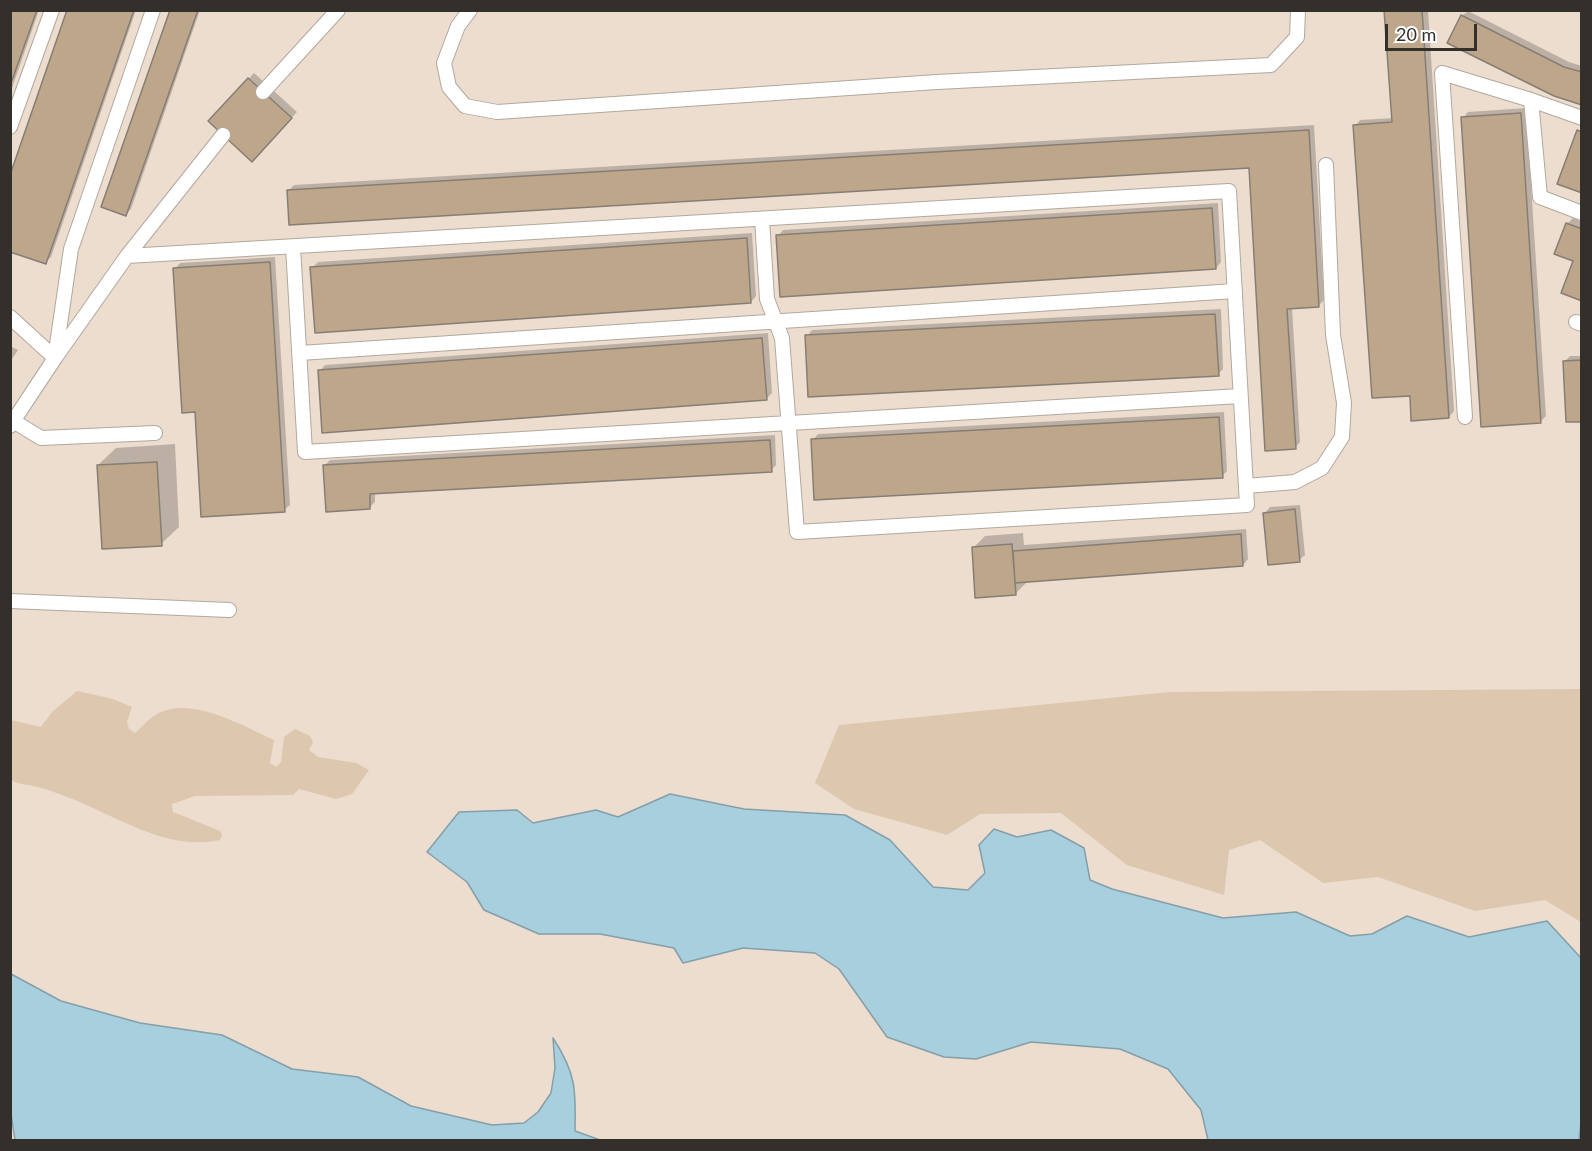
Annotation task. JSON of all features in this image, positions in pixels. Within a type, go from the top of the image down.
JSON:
[{"type":"lane","points":[[10,127],[52,10]]},
{"type":"lane","points":[[55,358],[71,249],[153,10]]},
{"type":"lane","points":[[263,92],[338,10]]},
{"type":"lane","points":[[471,10],[458,26],[444,63],[449,87],[465,106],[497,112],[937,82],[1271,65],[1297,37],[1298,10]]},
{"type":"lane","points":[[1465,417],[1442,73],[1532,100],[1581,118]]},
{"type":"lane","points":[[1532,100],[1540,197],[1581,213]]},
{"type":"lane","points":[[155,432],[41,438],[12,422],[127,256],[224,135]]},
{"type":"lane","points":[[1246,486],[1294,482],[1304,478],[1322,468],[1342,437],[1344,403],[1333,335],[1326,165]]},
{"type":"lane","points":[[127,256],[1229,191],[1247,505],[796,532],[782,338],[767,299],[762,219]]},
{"type":"lane","points":[[293,247],[305,452],[1240,396]]},
{"type":"lane","points":[[300,353],[1235,291]]},
{"type":"lane","points":[[10,317],[55,358]]},
{"type":"lane","points":[[10,601],[229,610]]},
{"type":"shaded area","points":[[10,11],[1581,11],[1581,1140],[11,1140]]},
{"type":"shaded area","points":[[1581,689],[1581,922],[1545,900],[1475,911],[1378,877],[1323,883],[1260,840],[1229,850],[1224,895],[1127,865],[1061,813],[980,814],[947,835],[854,809],[815,783],[839,725],[1169,692]]},
{"type":"shaded area","points":[[77,691],[113,699],[132,707],[127,722],[129,729],[135,733],[157,714],[171,709],[201,710],[274,740],[270,763],[276,767],[281,762],[284,737],[295,729],[310,736],[313,742],[309,750],[318,757],[356,763],[369,770],[352,794],[336,799],[299,789],[293,795],[195,796],[172,804],[173,812],[220,831],[222,835],[220,840],[180,841],[161,836],[54,792],[11,780],[11,720],[41,727],[52,712]]},
{"type":"water","points":[[670,794],[744,809],[845,815],[890,840],[933,887],[968,890],[985,873],[979,845],[994,829],[1017,837],[1051,830],[1084,848],[1090,880],[1112,889],[1223,918],[1296,912],[1350,936],[1372,934],[1407,916],[1469,937],[1547,921],[1581,958],[1582,1113],[1579,1140],[1208,1140],[1201,1110],[1168,1069],[1120,1049],[1031,1042],[976,1059],[944,1057],[887,1037],[839,969],[815,953],[743,948],[683,963],[674,948],[600,934],[539,934],[484,910],[467,882],[427,852],[459,812],[517,810],[533,823],[596,810],[618,817]]},
{"type":"water","points":[[11,974],[61,1001],[140,1023],[222,1035],[292,1069],[358,1077],[411,1106],[492,1125],[524,1123],[538,1112],[551,1093],[555,1068],[553,1038],[561,1050],[573,1082],[575,1131],[600,1140],[15,1140],[10,1107]]},
{"type":"building","points":[[10,10],[37,10],[10,86]]},
{"type":"building","points":[[67,10],[134,10],[46,264],[10,252],[10,175]]},
{"type":"building","points":[[170,10],[198,10],[126,216],[101,207]]},
{"type":"building","points":[[1384,10],[1422,10],[1449,418],[1411,421],[1410,396],[1372,398],[1353,125],[1392,122]]},
{"type":"building","points":[[1461,15],[1564,67],[1582,72],[1582,105],[1554,96],[1447,43]]},
{"type":"building","points":[[248,78],[292,118],[252,162],[208,121]]},
{"type":"building","points":[[1521,113],[1541,423],[1481,427],[1461,117]]},
{"type":"building","points":[[1309,130],[1319,307],[1287,309],[1296,449],[1265,451],[1249,168],[289,225],[287,190]]},
{"type":"building","points":[[1577,130],[1582,132],[1582,193],[1557,184]]},
{"type":"building","points":[[1212,208],[1216,269],[780,297],[776,235]]},
{"type":"building","points":[[1566,223],[1582,229],[1582,301],[1561,293],[1573,261],[1554,254]]},
{"type":"building","points":[[747,238],[751,303],[315,333],[310,267]]},
{"type":"building","points":[[270,262],[285,512],[201,517],[195,412],[182,413],[173,268]]},
{"type":"building","points":[[1215,314],[1219,376],[808,397],[805,335]]},
{"type":"building","points":[[762,338],[767,400],[322,433],[318,370]]},
{"type":"building","points":[[1582,360],[1582,422],[1566,422],[1563,361]]},
{"type":"building","points":[[1219,417],[1223,478],[814,500],[811,439]]},
{"type":"building","points":[[770,440],[772,472],[370,494],[370,509],[326,512],[323,465]]},
{"type":"building","points":[[157,462],[162,546],[102,549],[97,465]]},
{"type":"building","points":[[1295,509],[1300,562],[1268,565],[1263,513]]},
{"type":"building","points":[[1241,534],[1243,566],[1015,583],[1013,551]]},
{"type":"building","points":[[1012,544],[1016,595],[975,598],[972,547]]}]
